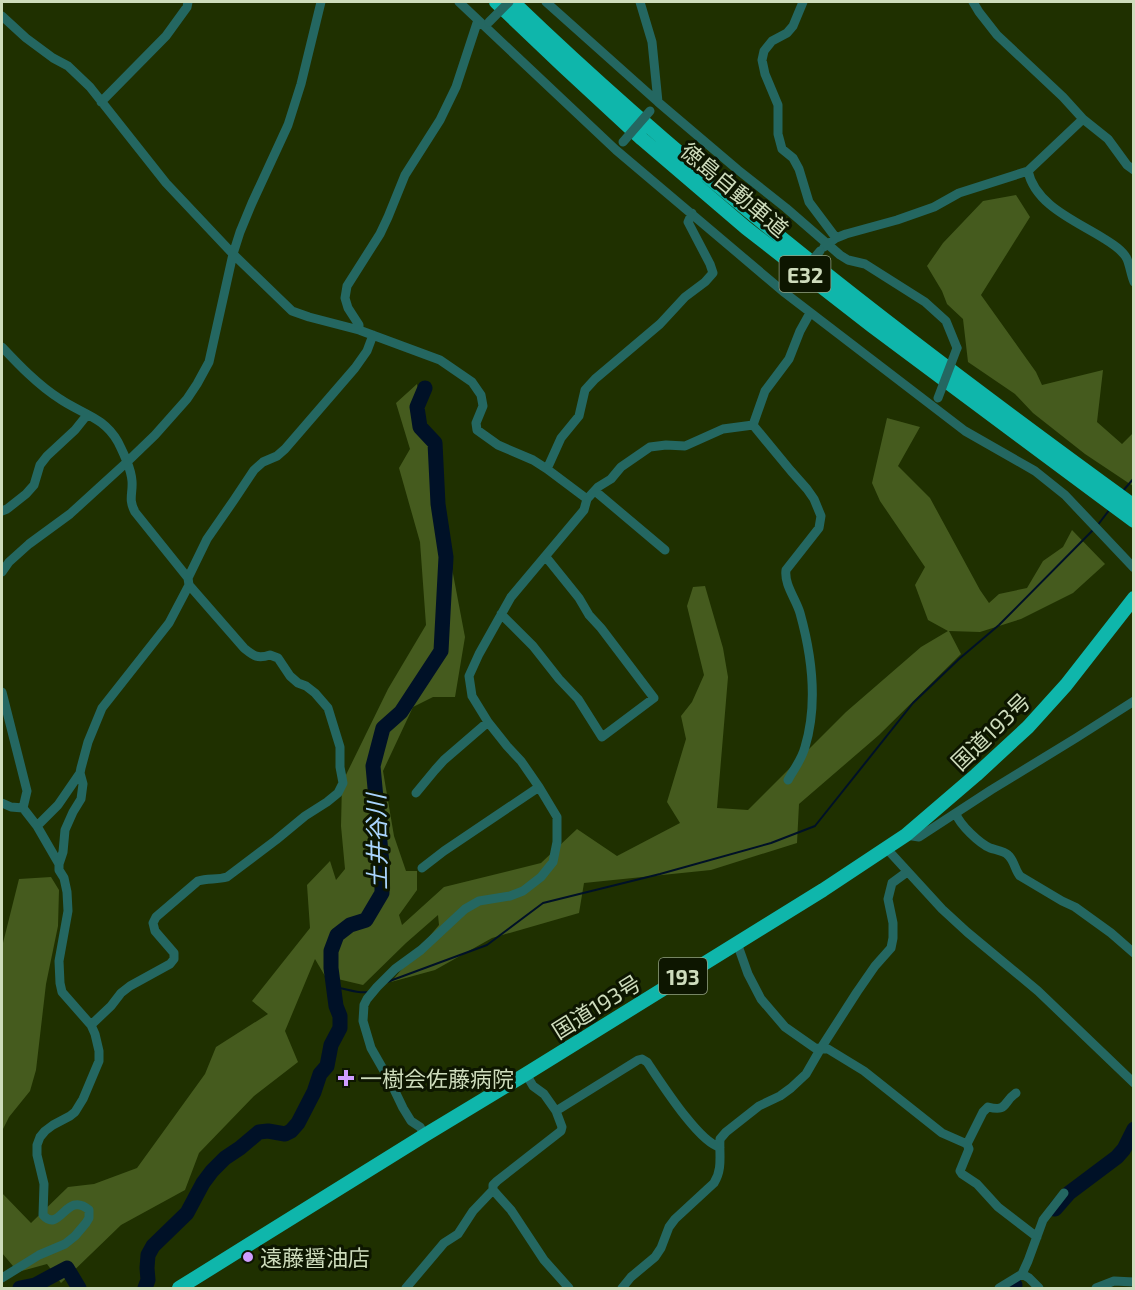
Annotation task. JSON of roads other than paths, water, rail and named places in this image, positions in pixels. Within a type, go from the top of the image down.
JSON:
[{"type":"highway","name":"徳島自動車道","points":[[496,2],[633,130],[746,228],[872,326],[1127,509]]},
{"type":"highway","name":"徳島自動車道","points":[[511,2],[650,129],[755,218],[1048,444],[1127,509],[1134,522]]},
{"type":"highway","points":[[1048,444],[1134,498]]},
{"type":"highway","name":"国道193号","points":[[179,1288],[887,849],[976,775],[1028,727],[1066,685],[1134,598]]},
{"type":"street","points":[[101,102],[166,36],[187,7],[188,2]]},
{"type":"street","points":[[2,572],[9,562],[29,544],[70,514],[155,435],[187,399],[209,362],[233,254],[252,202],[288,125],[301,84],[321,2]]},
{"type":"street","points":[[459,2],[692,213],[785,293],[936,402],[965,431],[1035,471],[1065,495],[1134,568]]},
{"type":"street","points":[[359,330],[359,325],[348,308],[345,298],[347,286],[380,234],[405,174],[440,120],[484,23],[511,2]]},
{"type":"street","points":[[546,2],[658,102],[827,244],[848,260],[865,264],[925,302],[946,321],[957,348],[936,402]]},
{"type":"street","points":[[619,146],[658,102],[652,42],[640,2]]},
{"type":"street","points":[[803,2],[794,26],[787,33],[772,41],[764,51],[762,60],[765,74],[778,105],[778,134],[782,149],[793,158],[799,169],[809,202],[836,238]]},
{"type":"street","points":[[973,2],[997,35],[1064,97],[1083,119],[1108,139],[1127,165],[1134,170]]},
{"type":"street","points":[[2,16],[26,39],[68,66],[90,87],[166,183],[233,254],[292,310],[309,317],[359,330],[440,360],[472,382],[481,395],[483,406],[476,423],[477,430],[498,445],[547,468],[587,499]]},
{"type":"street","points":[[785,293],[820,251],[836,238],[897,220],[934,207],[959,193],[1028,171],[1083,119]]},
{"type":"street","points":[[1028,171],[1029,178],[1045,201],[1057,211],[1114,245],[1127,258],[1134,282]]},
{"type":"street","points":[[547,468],[561,438],[579,416],[585,390],[660,324],[685,297],[713,273],[688,222],[692,213]]},
{"type":"street","points":[[753,425],[765,391],[789,359],[810,313]]},
{"type":"street","points":[[37,826],[58,805],[80,773],[88,742],[102,708],[169,623],[207,538],[254,470],[285,449],[355,368],[367,351],[373,335]]},
{"type":"street","points":[[2,347],[21,367],[60,399],[106,425],[118,442],[127,462],[132,480],[131,505],[135,512],[244,648],[254,656],[270,655],[278,658],[290,676],[315,693],[328,708],[340,747],[343,783],[338,793],[227,877],[205,878],[198,881],[156,917],[153,923],[155,931],[174,953],[174,959],[170,964],[121,993],[91,1025]]},
{"type":"street","points":[[2,511],[8,509],[34,485],[40,465],[87,415]]},
{"type":"street","points":[[425,1135],[420,1127],[411,1121],[371,1048],[363,1021],[364,1005],[377,987],[395,969],[421,950],[465,909],[479,902],[523,891],[541,877],[553,862],[558,830],[557,817],[539,787],[521,761],[488,722],[472,696],[469,676],[479,654],[511,597],[584,510],[587,499],[611,479],[621,467],[650,447],[685,446],[723,429],[753,425]]},
{"type":"street","points":[[753,425],[807,489],[821,516],[819,528],[786,570],[785,578],[799,611],[807,640],[812,694],[812,718],[805,748],[788,780]]},
{"type":"street","points":[[595,491],[666,550]]},
{"type":"street","points":[[501,614],[578,699],[602,737],[654,698],[546,557]]},
{"type":"street","points":[[2,692],[27,791],[23,808]]},
{"type":"street","points":[[906,835],[920,837],[1134,701]]},
{"type":"street","points":[[416,793],[444,760],[488,722]]},
{"type":"street","points":[[2,1278],[39,1255],[65,1244],[81,1230],[89,1218],[89,1209],[78,1204],[70,1206],[54,1220],[46,1219],[43,1215],[44,1184],[37,1155],[40,1137],[53,1125],[70,1116],[83,1099],[99,1061],[99,1051],[91,1025],[62,992],[58,974],[68,911],[67,892],[59,864],[63,852],[65,830],[81,799],[83,784],[80,773]]},
{"type":"street","points":[[422,868],[444,850],[539,787]]},
{"type":"street","points":[[2,802],[11,807],[23,808],[37,826],[59,864]]},
{"type":"street","points":[[956,814],[959,821],[987,847],[1007,853],[1020,876],[1062,902],[1075,907],[1134,953]]},
{"type":"street","points":[[887,849],[967,932],[1038,992],[1134,1083]]},
{"type":"street","points":[[621,1288],[655,1257],[675,1219],[718,1177],[721,1165],[720,1138],[759,1106],[792,1088],[806,1074],[857,992],[891,948],[893,923],[888,898],[892,883],[907,872]]},
{"type":"street","points":[[736,943],[761,999],[785,1027],[815,1048],[828,1049],[864,1071],[942,1133],[967,1144]]},
{"type":"street","points":[[556,1111],[642,1059],[647,1062],[685,1115],[708,1142],[720,1147]]},
{"type":"street","points":[[406,1288],[444,1244],[458,1234],[473,1211],[493,1190],[493,1185],[561,1131],[562,1127],[556,1111],[525,1074]]},
{"type":"street","points":[[1016,1093],[1002,1108],[988,1107],[983,1112],[967,1144],[969,1149],[960,1171],[977,1184],[998,1207],[1037,1237]]},
{"type":"street","points":[[493,1190],[511,1210],[544,1260],[569,1288]]},
{"type":"street","points":[[999,1288],[1022,1274],[1043,1220],[1064,1193]]},
{"type":"street","points":[[1022,1274],[1039,1288]]},
{"type":"street","points":[[1096,1288],[1114,1281],[1134,1282]]},
{"type":"waterway","name":"土井谷川","points":[[145,1288],[148,1280],[148,1255],[153,1246],[187,1213],[212,1171],[259,1132],[285,1134],[298,1123],[314,1092],[320,1074],[327,1066],[331,1045],[340,1028],[331,968],[331,951],[337,935],[350,925],[366,920],[382,893],[382,864],[373,766],[383,728],[401,712],[441,651],[446,557],[438,504],[435,443],[420,427],[417,407],[425,388]]},
{"type":"waterway","points":[[1122,492],[1134,478]]},
{"type":"waterway","points":[[1097,526],[1110,509]]},
{"type":"waterway","points":[[387,982],[487,945],[543,903],[771,843],[815,826],[913,703],[999,625],[1093,530]]},
{"type":"waterway","points":[[333,987],[369,992]]},
{"type":"waterway","points":[[1055,1209],[1069,1193],[1117,1157],[1124,1149],[1134,1129]]},
{"type":"waterway","name":"土井谷川","points":[[20,1288],[35,1285],[67,1268],[79,1288]]},
{"type":"waterway","points":[[1009,1288],[1015,1285]]},
{"type":"place","name":"一樹会佐藤病院","points":[[346,1078]]},
{"type":"place","name":"遠藤醤油店","points":[[248,1257]]}]
